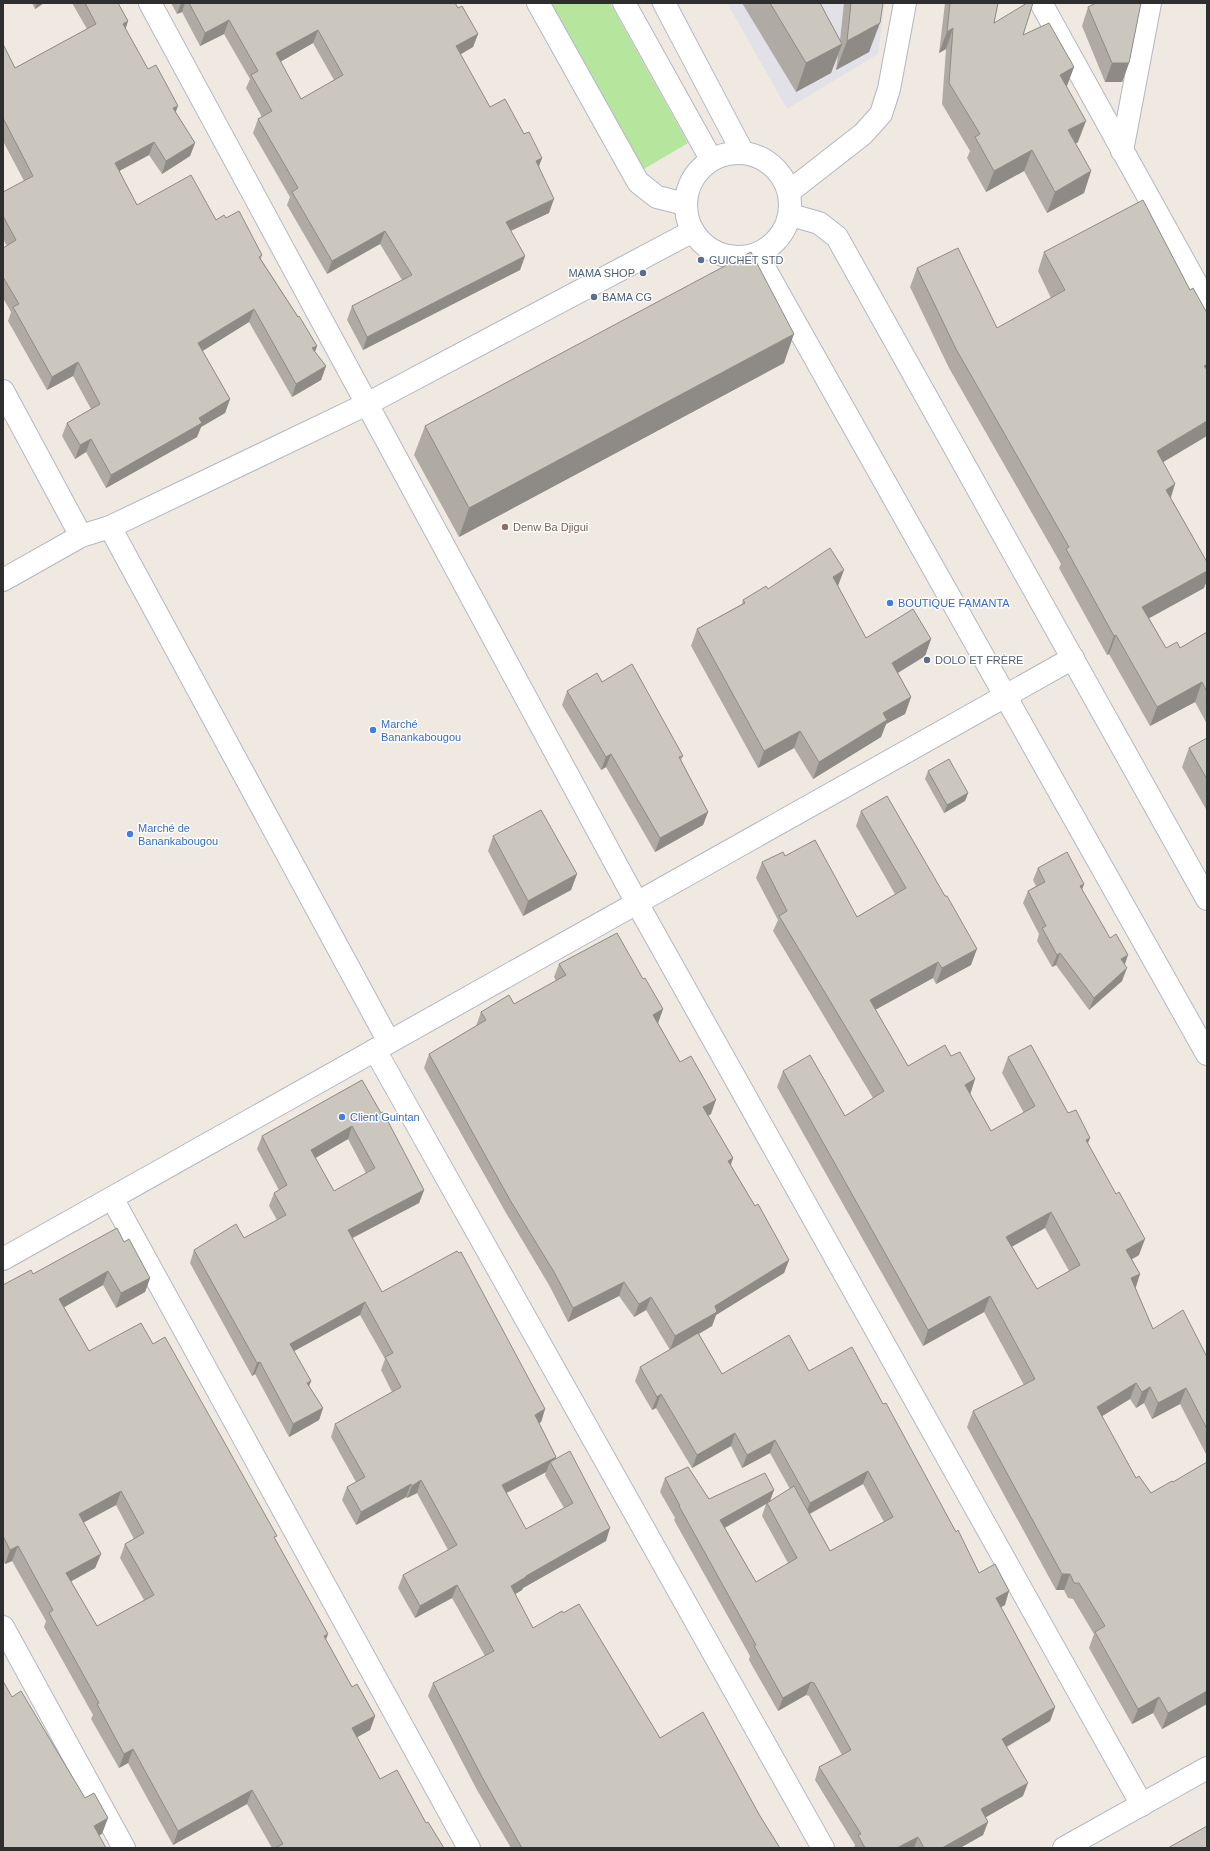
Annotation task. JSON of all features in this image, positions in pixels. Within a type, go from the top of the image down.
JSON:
[{"type":"street","points":[[150,3],[637,903],[1142,1805]]},
{"type":"street","points":[[538,3],[638,182],[657,197],[685,204]]},
{"type":"street","points":[[624,3],[711,159]]},
{"type":"street","points":[[664,3],[742,151]]},
{"type":"street","points":[[790,191],[863,134],[881,114],[889,89],[905,3]]},
{"type":"street","points":[[1041,3],[1207,303]]},
{"type":"street","points":[[1122,151],[1150,3]]},
{"type":"street","points":[[742,151],[772,163],[790,191],[791,215],[779,240],[757,255],[730,258],[705,247],[693,231],[685,204],[692,178],[711,159],[742,151]]},
{"type":"street","points":[[791,215],[819,223],[837,237],[1207,898]]},
{"type":"street","points":[[3,580],[81,536],[110,527],[367,404],[693,231]]},
{"type":"street","points":[[757,255],[1207,1054]]},
{"type":"street","points":[[3,391],[81,536]]},
{"type":"street","points":[[110,527],[382,1046],[823,1848]]},
{"type":"street","points":[[3,1259],[1073,658]]},
{"type":"street","points":[[112,1198],[469,1848]]},
{"type":"street","points":[[3,1627],[124,1848]]},
{"type":"street","points":[[1064,1848],[1207,1768]]},
{"type":"shaded area","points":[[727,3],[885,3],[878,54],[787,109]]},
{"type":"green space","points":[[550,3],[610,3],[688,143],[642,170]]},
{"type":"building","points":[[85,3],[118,3],[128,21],[123,24],[148,69],[156,65],[178,106],[173,108],[195,143],[166,161],[154,142],[115,163],[137,205],[191,175],[216,220],[224,215],[226,218],[239,211],[262,255],[259,257],[298,317],[299,316],[317,346],[312,348],[326,366],[296,384],[254,309],[198,343],[230,399],[199,418],[202,423],[111,475],[91,439],[80,445],[67,423],[100,404],[78,362],[52,377],[13,307],[19,304],[3,277],[3,248],[16,240],[3,216],[3,192],[33,176],[3,118],[3,44],[15,68],[96,24]]},
{"type":"building","points":[[189,3],[455,3],[458,8],[462,6],[478,34],[456,46],[490,107],[505,99],[524,134],[529,132],[542,158],[536,161],[554,199],[506,222],[525,256],[367,337],[352,306],[412,275],[385,231],[332,261],[292,192],[298,188],[258,119],[272,111],[251,75],[258,71],[229,20],[205,33]],"holes":[[[318,30],[343,75],[301,99],[276,53]]]},
{"type":"building","points":[[770,3],[820,3],[842,44],[806,63]]},
{"type":"building","points":[[851,3],[883,3],[880,23],[847,41]]},
{"type":"building","points":[[950,3],[998,3],[994,23],[1027,3],[1033,3],[1023,35],[1049,23],[1074,67],[1060,75],[1086,121],[1068,130],[1091,171],[1055,192],[1032,150],[994,171],[975,137],[980,134],[949,83],[953,28],[947,32]]},
{"type":"building","points":[[1096,3],[1141,3],[1129,63],[1112,63],[1088,7]]},
{"type":"building","points":[[1143,200],[1190,290],[1193,288],[1207,313],[1207,364],[1204,366],[1207,370],[1207,421],[1157,451],[1175,484],[1166,490],[1207,562],[1207,571],[1142,607],[1166,648],[1177,642],[1180,648],[1207,632],[1207,692],[1202,682],[1157,707],[1116,635],[1114,636],[1066,549],[1069,547],[956,349],[917,268],[958,248],[997,328],[1065,290],[1044,252]]},
{"type":"building","points":[[751,252],[794,334],[469,508],[425,426]]},
{"type":"building","points":[[830,548],[844,570],[833,577],[866,638],[913,609],[931,639],[892,663],[911,697],[883,713],[887,720],[819,762],[800,731],[764,751],[697,629],[745,603],[743,600],[766,586],[768,589]]},
{"type":"building","points":[[632,664],[683,756],[679,757],[708,812],[660,838],[611,754],[606,757],[567,691],[597,673],[602,682]]},
{"type":"building","points":[[1207,738],[1207,779],[1189,748]]},
{"type":"building","points":[[949,759],[968,793],[947,805],[928,771]]},
{"type":"building","points":[[887,796],[977,949],[942,968],[938,962],[870,1000],[908,1066],[945,1045],[951,1056],[960,1052],[975,1079],[965,1085],[991,1131],[1035,1106],[1008,1057],[1031,1045],[1068,1113],[1076,1110],[1090,1138],[1086,1140],[1116,1194],[1119,1192],[1145,1239],[1126,1250],[1140,1274],[1131,1278],[1153,1329],[1183,1310],[1207,1357],[1207,1429],[1186,1388],[1158,1403],[1150,1387],[1142,1392],[1136,1383],[1097,1407],[1136,1478],[1139,1476],[1151,1493],[1207,1462],[1207,1691],[1168,1713],[1159,1697],[1138,1709],[1095,1632],[1105,1626],[1079,1583],[1074,1583],[1070,1574],[1062,1574],[973,1411],[1035,1379],[990,1296],[928,1330],[783,1071],[810,1055],[845,1116],[884,1091],[779,916],[787,911],[762,862],[783,852],[785,856],[815,840],[857,917],[906,888],[861,811]],"holes":[[[1051,1212],[1080,1265],[1037,1289],[1006,1237]]]},
{"type":"building","points":[[541,810],[577,874],[528,901],[493,836]]},
{"type":"building","points":[[1067,852],[1084,884],[1080,886],[1110,938],[1116,934],[1128,955],[1121,959],[1127,968],[1094,998],[1060,953],[1057,955],[1042,928],[1046,926],[1028,891],[1045,882],[1038,868]]},
{"type":"building","points":[[617,933],[643,979],[645,978],[663,1009],[653,1015],[680,1062],[691,1056],[716,1100],[703,1107],[733,1158],[728,1161],[755,1206],[758,1204],[789,1260],[715,1306],[717,1312],[675,1336],[651,1297],[639,1304],[624,1282],[573,1308],[554,1272],[510,1200],[429,1054],[486,1020],[481,1012],[509,995],[514,1004],[566,975],[559,964]]},
{"type":"building","points":[[362,1080],[381,1113],[383,1112],[424,1190],[348,1230],[382,1292],[457,1251],[459,1253],[461,1252],[545,1409],[535,1415],[556,1457],[502,1485],[526,1529],[573,1503],[550,1462],[570,1451],[610,1528],[511,1586],[533,1628],[562,1611],[563,1613],[579,1604],[660,1738],[703,1712],[760,1816],[780,1848],[522,1848],[482,1777],[433,1683],[494,1651],[457,1585],[420,1606],[403,1575],[457,1545],[421,1480],[361,1512],[347,1487],[365,1477],[335,1424],[401,1387],[385,1357],[393,1353],[365,1302],[290,1344],[311,1381],[307,1383],[323,1408],[293,1424],[260,1362],[257,1363],[194,1250],[236,1224],[244,1238],[286,1215],[274,1193],[287,1185],[262,1136]],"holes":[[[352,1126],[375,1168],[334,1191],[311,1150]]]},
{"type":"building","points":[[117,1228],[124,1242],[129,1239],[150,1278],[121,1293],[108,1271],[59,1299],[89,1351],[141,1323],[153,1344],[165,1337],[277,1536],[274,1537],[328,1634],[324,1636],[352,1687],[357,1684],[375,1716],[352,1728],[380,1779],[397,1770],[426,1823],[428,1822],[444,1848],[275,1848],[283,1844],[252,1790],[178,1831],[133,1749],[124,1754],[97,1704],[99,1703],[49,1613],[53,1610],[18,1546],[10,1550],[3,1536],[3,1285],[31,1270],[33,1274]],"holes":[[[121,1491],[144,1533],[125,1544],[154,1595],[97,1626],[66,1573],[101,1554],[79,1514]]]},
{"type":"building","points":[[698,1333],[722,1374],[789,1335],[809,1371],[852,1347],[883,1404],[886,1403],[956,1532],[958,1530],[979,1573],[995,1564],[1009,1591],[996,1598],[1055,1707],[1002,1739],[1028,1783],[981,1809],[988,1822],[942,1848],[924,1848],[918,1837],[897,1848],[865,1848],[858,1835],[861,1834],[819,1767],[851,1750],[814,1683],[811,1682],[783,1698],[754,1646],[756,1645],[665,1478],[688,1467],[709,1499],[765,1473],[774,1490],[720,1520],[756,1582],[797,1558],[767,1503],[794,1486],[830,1551],[893,1517],[868,1471],[810,1503],[775,1440],[747,1455],[735,1433],[697,1455],[661,1394],[657,1397],[640,1367]]},
{"type":"building","points":[[3,1681],[12,1697],[21,1691],[85,1798],[94,1793],[108,1818],[94,1826],[106,1848],[3,1848]]},
{"type":"building","points":[[1207,1826],[1207,1848],[1168,1848]]},
{"type":"place","name":"GUICHET STD","points":[[701,260]]},
{"type":"place","name":"MAMA SHOP","points":[[643,273]]},
{"type":"place","name":"BAMA CG","points":[[594,297]]},
{"type":"place","name":"Denw Ba Djigui","points":[[505,527]]},
{"type":"place","name":"BOUTIQUE FAMANTA","points":[[890,603]]},
{"type":"place","name":"DOLO ET FRÈRE","points":[[927,660]]},
{"type":"place","name":"Marché Banankabougou","points":[[373,730]]},
{"type":"place","name":"Marché de Banankabougou","points":[[130,834]]},
{"type":"place","name":"Client Guintan","points":[[342,1117]]}]
